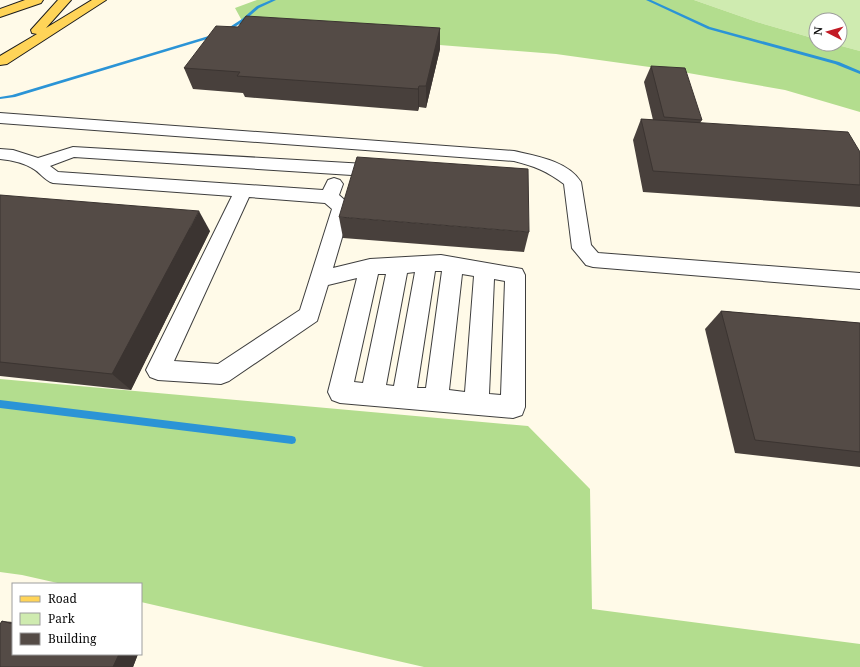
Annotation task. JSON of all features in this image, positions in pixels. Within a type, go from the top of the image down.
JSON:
[{"type":"main road","points":[[0,13],[38,0]]},
{"type":"main road","points":[[1,61],[32,35],[65,0]]},
{"type":"main road","points":[[1,61],[100,0]]},
{"type":"lane","points":[[0,118],[514,156],[538,162],[557,170],[572,182],[582,248],[593,260],[860,281]]},
{"type":"lane","points":[[38,164],[74,152],[395,172]]},
{"type":"lane","points":[[0,154],[13,155],[38,164],[53,177],[329,197],[342,207],[309,315],[221,374],[158,370],[243,191]]},
{"type":"lane","points":[[186,187],[201,159]]},
{"type":"lane","points":[[329,197],[339,168]]},
{"type":"lane","points":[[320,279],[370,267],[442,263],[515,275],[513,407],[340,392],[370,267]]},
{"type":"lane","points":[[404,397],[426,264]]},
{"type":"lane","points":[[372,395],[398,265]]},
{"type":"lane","points":[[436,400],[453,265]]},
{"type":"lane","points":[[476,404],[484,270]]},
{"type":"green space","points":[[257,0],[694,0],[757,22],[808,37],[808,52],[848,52],[848,48],[860,51],[860,112],[785,90],[671,70],[556,54],[247,30],[235,8]]},
{"type":"green space","points":[[694,0],[860,0],[860,51],[848,48],[848,12],[808,12],[808,37],[757,22]]},
{"type":"green space","points":[[0,379],[528,426],[590,489],[592,609],[860,644],[860,667],[424,667],[142,602],[142,583],[58,583],[0,572]]},
{"type":"building","points":[[246,16],[440,28],[426,86],[419,86],[418,89],[237,76],[240,72],[184,68],[216,26],[238,27]]},
{"type":"building","points":[[651,66],[685,68],[702,120],[664,117]]},
{"type":"building","points":[[641,119],[848,132],[860,152],[860,185],[653,171]]},
{"type":"building","points":[[357,157],[528,169],[529,232],[339,217]]},
{"type":"building","points":[[0,195],[199,211],[112,374],[0,362]]},
{"type":"building","points":[[721,311],[860,323],[860,452],[755,440]]},
{"type":"building","points":[[2,621],[12,624],[12,655],[119,655],[113,667],[0,667],[0,624]]},
{"type":"waterway","points":[[0,98],[13,96],[223,33],[243,20],[258,7],[274,0]]},
{"type":"waterway","points":[[648,0],[709,28],[837,63],[860,73]]},
{"type":"waterway","points":[[0,404],[292,440]]}]
